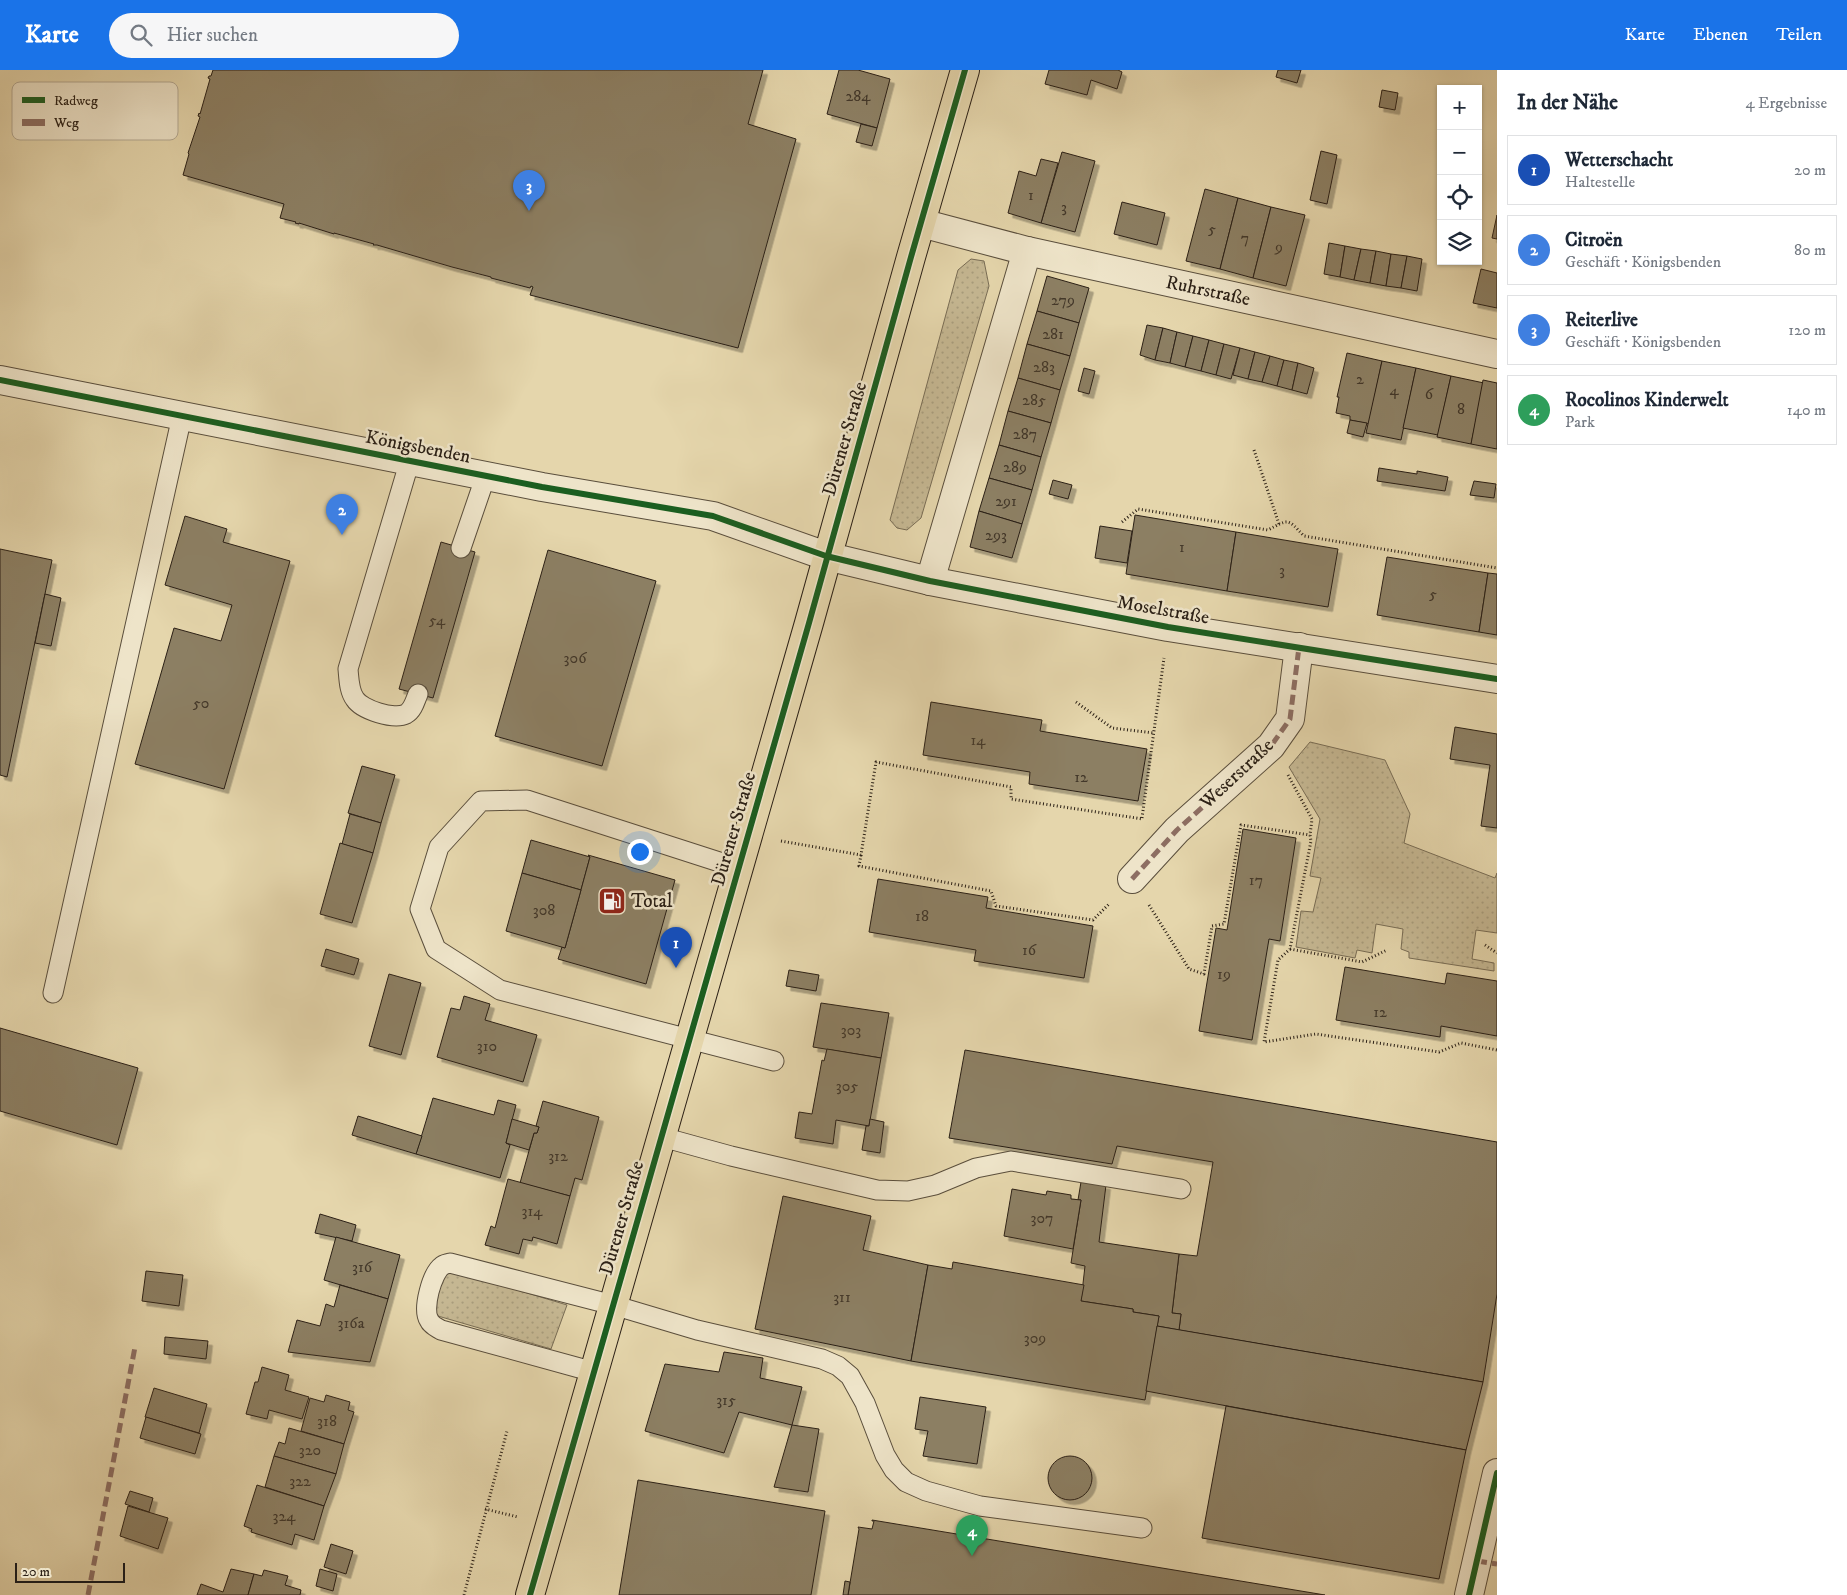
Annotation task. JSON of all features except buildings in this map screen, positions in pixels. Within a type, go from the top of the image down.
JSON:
[{"type":"main road","name":"Dürener Straße","points":[[530,1595],[809,623],[826,556],[965,70]]},
{"type":"street","name":"Ruhrstraße","points":[[921,223],[1027,251],[1497,354]]},
{"type":"street","points":[[930,581],[1027,251]]},
{"type":"street","name":"Königsbenden","points":[[0,380],[486,475],[713,516],[826,556]]},
{"type":"street","name":"Moselstraße","points":[[826,556],[930,581],[1168,627],[1497,679]]},
{"type":"street","name":"Weserstraße","points":[[1132,879],[1177,830],[1271,746],[1290,719],[1299,648]]},
{"type":"street","points":[[1469,1595],[1487,1562],[1497,1473]]},
{"type":"lane","points":[[53,994],[182,416]]},
{"type":"lane","points":[[410,460],[348,669],[350,688],[355,700],[366,708],[398,716],[408,713],[414,705],[418,694]]},
{"type":"lane","points":[[462,548],[486,475]]},
{"type":"lane","points":[[738,868],[527,800],[481,801],[438,847],[420,909],[436,949],[500,990],[774,1061]]},
{"type":"lane","points":[[662,1137],[731,1156],[877,1190],[908,1192],[935,1185],[976,1168],[1011,1161],[1181,1189]]},
{"type":"lane","points":[[594,1372],[441,1330],[433,1326],[428,1320],[426,1309],[429,1291],[442,1265],[450,1263],[613,1305],[698,1330],[822,1359],[838,1366],[850,1376],[861,1396],[885,1455],[894,1470],[906,1482],[926,1491],[980,1506],[1142,1528]]},
{"type":"path","points":[[1254,450],[1280,524]]},
{"type":"path","points":[[1122,522],[1138,509],[1268,530],[1284,521],[1291,522],[1304,536],[1497,568]]},
{"type":"path","points":[[1142,819],[1168,627]]},
{"type":"path","points":[[1076,702],[1112,728],[1154,733]]},
{"type":"path","points":[[1271,746],[1312,819],[1311,841],[1290,949],[1278,960],[1264,1042],[1316,1034],[1439,1052],[1461,1044],[1497,1050]]},
{"type":"path","points":[[1177,830],[1142,819],[1011,799],[1011,787],[876,762],[859,866],[991,891],[996,906],[1093,920],[1132,879],[1189,969],[1204,974],[1212,926],[1224,924],[1241,825],[1310,835]]},
{"type":"path","points":[[748,834],[861,854]]},
{"type":"path","points":[[1485,945],[1497,953]]},
{"type":"path","points":[[1290,949],[1362,962],[1387,950]]},
{"type":"path","points":[[464,1595],[507,1431]]},
{"type":"shaded area","points":[[971,259],[984,261],[989,286],[921,518],[907,530],[897,528],[890,520],[958,270]]},
{"type":"shaded area","points":[[1310,742],[1385,760],[1410,814],[1404,843],[1495,878],[1497,873],[1497,933],[1476,930],[1472,959],[1494,963],[1494,971],[1409,958],[1409,952],[1401,949],[1403,929],[1376,924],[1372,953],[1357,950],[1355,958],[1296,947],[1301,911],[1313,912],[1321,878],[1310,876],[1320,819],[1289,767]]},
{"type":"shaded area","points":[[451,1270],[567,1305],[551,1349],[438,1316],[432,1309],[442,1276]]},
{"type":"marked path","points":[[1132,879],[1177,830],[1271,746],[1290,719],[1299,647]]},
{"type":"marked path","points":[[88,1595],[135,1347]]},
{"type":"marked path","points":[[1477,1561],[1497,1564]]},
{"type":"cycle path","points":[[530,1595],[809,623],[965,70]]},
{"type":"cycle path","points":[[0,380],[542,487],[713,516],[826,556],[930,581],[1168,627],[1497,679]]},
{"type":"cycle path","points":[[1469,1595],[1497,1473]]},
{"type":"place","name":"Reiterlive","points":[[529,211]]},
{"type":"place","name":"Citroën","points":[[342,535]]},
{"type":"place","name":"Total","points":[[612,901]]},
{"type":"place","name":"Wetterschacht","points":[[676,968]]},
{"type":"place","name":"Rocolinos Kinderwelt","points":[[972,1556]]}]
